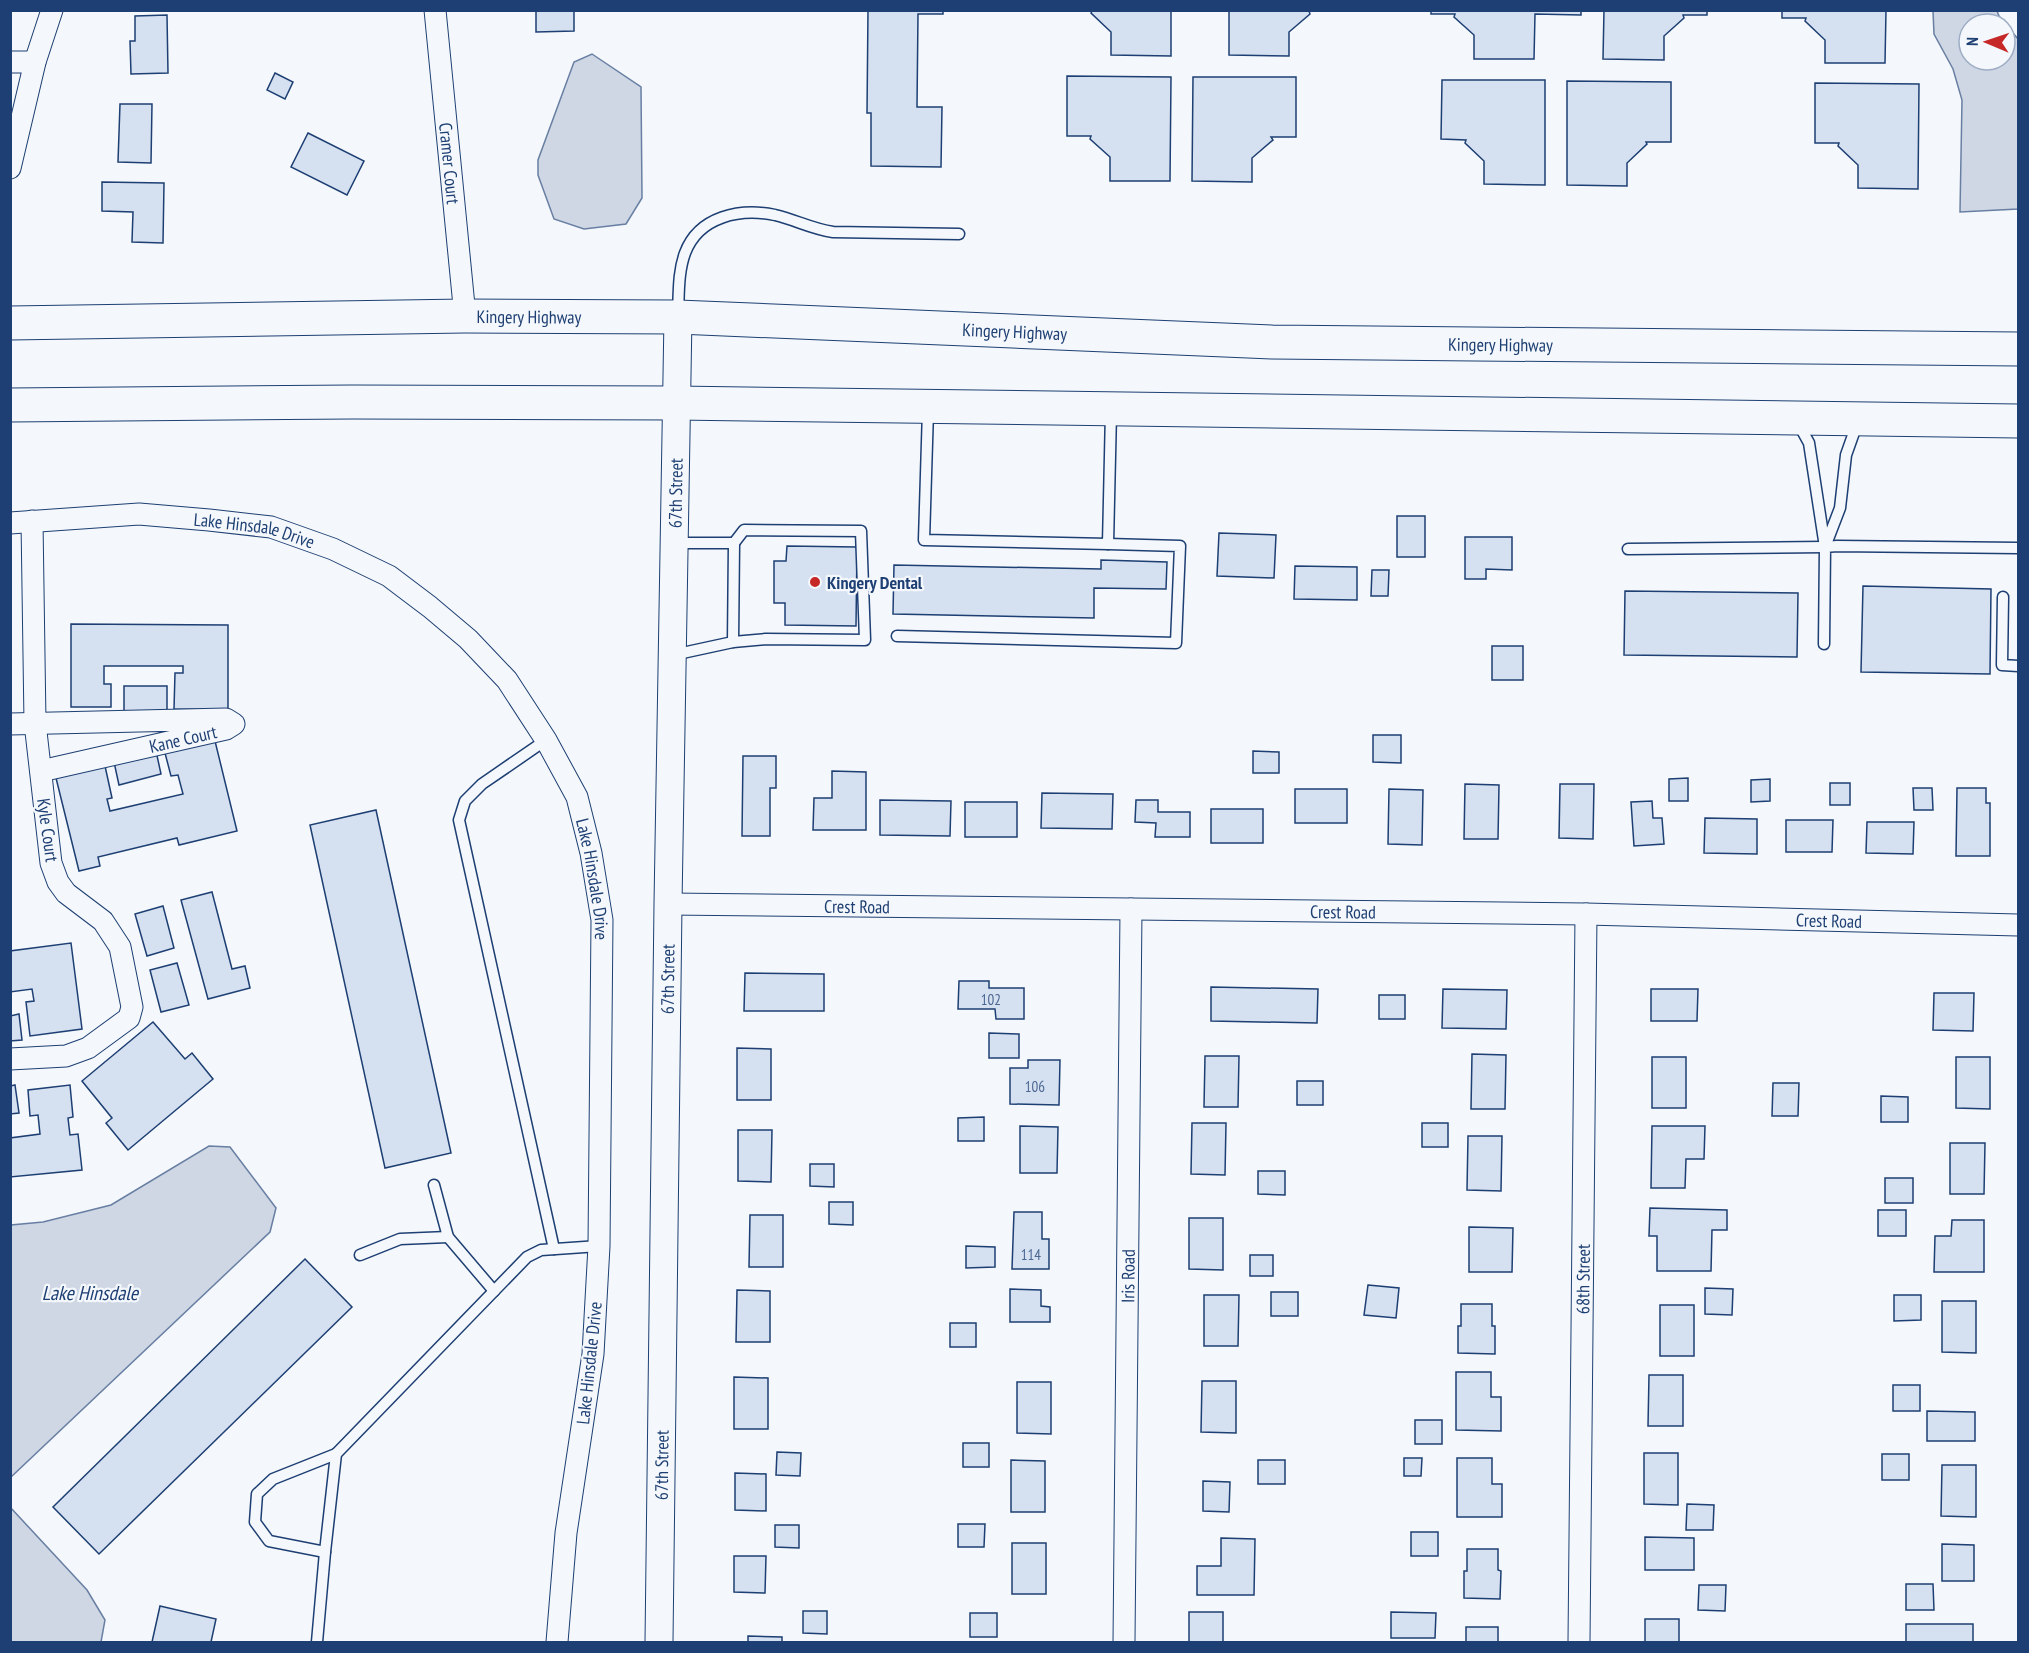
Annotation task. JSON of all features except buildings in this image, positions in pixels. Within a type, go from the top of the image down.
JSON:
[{"type":"highway","name":"Kingery Highway","points":[[10,323],[465,316],[678,317],[1272,342],[2019,349]]},
{"type":"highway","points":[[10,405],[352,402],[676,403],[2019,421]]},
{"type":"street","points":[[10,168],[35,62],[52,10]]},
{"type":"street","name":"Cramer Court","points":[[435,10],[465,316]]},
{"type":"street","points":[[10,62],[35,62]]},
{"type":"street","name":"67th Street","points":[[659,1642],[678,317]]},
{"type":"street","name":"Lake Hinsdale Drive","points":[[21,522],[139,514],[271,527],[333,549],[389,576],[468,639],[507,680],[546,740],[577,797],[591,853],[602,920],[598,1246],[593,1354],[566,1533],[557,1642]]},
{"type":"street","name":"Kyle Court","points":[[10,1059],[66,1056],[88,1048],[129,1018],[132,1007],[120,947],[103,921],[66,893],[58,882],[51,863],[35,723],[21,522]]},
{"type":"street","name":"Kane Court","points":[[10,726],[35,723],[226,719],[234,724],[226,729],[41,771]]},
{"type":"street","name":"Crest Road","points":[[668,904],[1586,914],[2019,925]]},
{"type":"street","name":"Iris Road","points":[[1124,1642],[1131,909]]},
{"type":"street","name":"68th Street","points":[[1579,1642],[1586,914]]},
{"type":"lane","points":[[678,317],[680,274],[686,252],[697,233],[711,222],[726,215],[762,213],[779,216],[814,229],[833,232],[959,234]]},
{"type":"lane","points":[[897,636],[1176,643],[1180,546],[924,540],[928,406]]},
{"type":"lane","points":[[1108,544],[1111,409]]},
{"type":"lane","points":[[1795,418],[1809,443],[1825,548],[1824,644]]},
{"type":"lane","points":[[1825,548],[1840,508],[1846,455],[1858,419]]},
{"type":"lane","points":[[672,655],[733,642],[766,639],[865,640],[861,531],[744,530],[734,543],[733,642]]},
{"type":"lane","points":[[674,543],[734,543]]},
{"type":"lane","points":[[1628,549],[1825,548],[1837,546],[2019,548]]},
{"type":"lane","points":[[2003,597],[2002,665],[2019,666]]},
{"type":"lane","points":[[546,740],[482,784],[465,801],[459,820],[554,1249]]},
{"type":"lane","points":[[434,1185],[448,1237],[494,1291]]},
{"type":"lane","points":[[360,1255],[400,1239],[448,1237]]},
{"type":"lane","points":[[325,1552],[269,1541],[255,1522],[257,1494],[273,1479],[336,1454],[527,1257],[541,1250],[598,1246]]},
{"type":"lane","points":[[317,1642],[336,1454]]},
{"type":"water","points":[[1933,11],[1997,11],[1957,12],[1957,72],[2017,72],[2018,39],[2018,209],[1960,212],[1962,100],[1953,69],[1934,34]]},
{"type":"water","points":[[592,54],[641,87],[642,198],[626,224],[584,229],[554,219],[538,175],[538,160],[574,62]]},
{"type":"water","name":"Lake Hinsdale","points":[[209,1146],[230,1147],[276,1208],[270,1232],[11,1477],[11,1225],[43,1222],[111,1205]]},
{"type":"water","points":[[10,1507],[87,1590],[105,1620],[101,1642],[11,1642]]},
{"type":"place","name":"Kingery Dental","points":[[815,582]]}]
